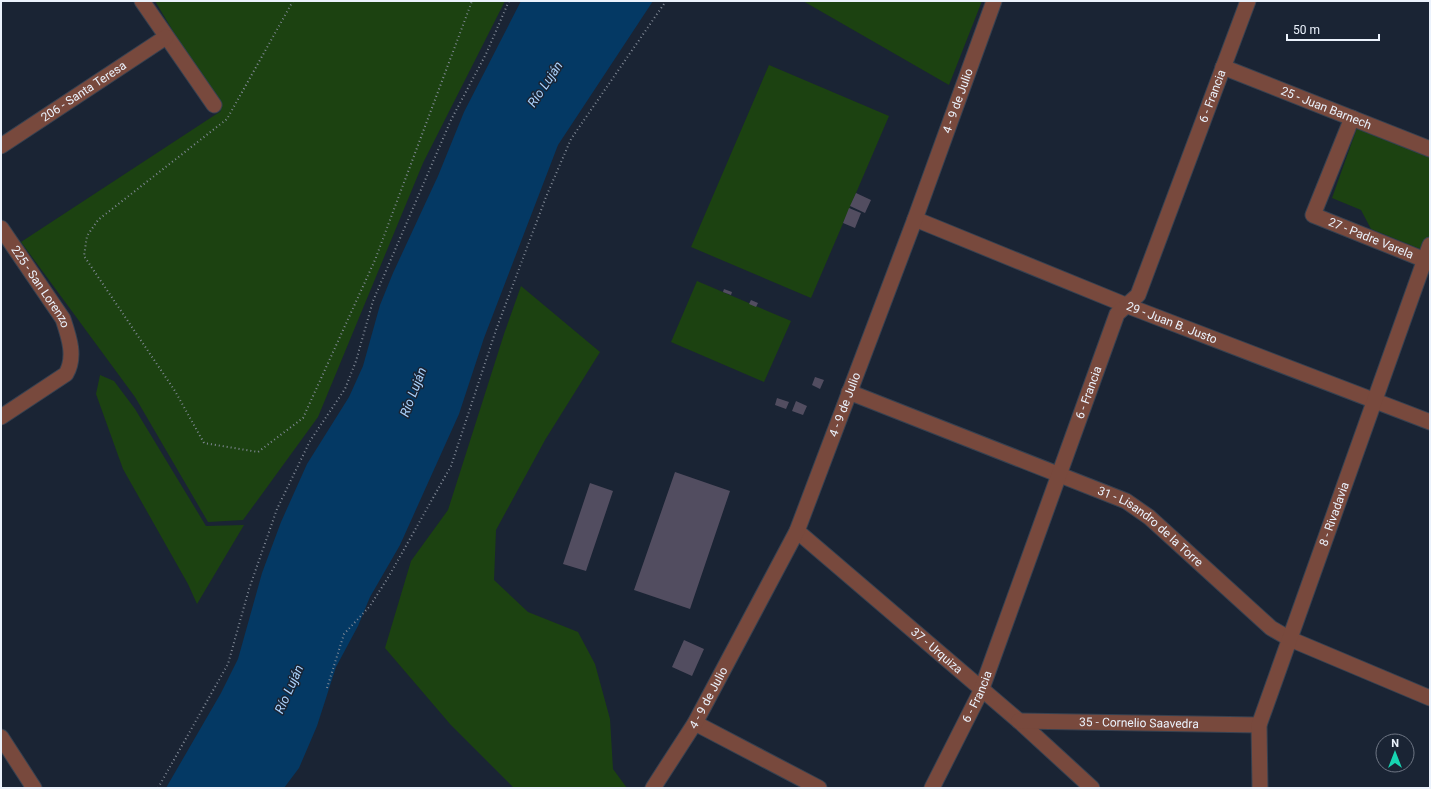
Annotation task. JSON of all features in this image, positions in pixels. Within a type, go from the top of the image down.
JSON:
[{"type":"street","points":[[142,1],[214,105]]},
{"type":"street","name":"4 - 9 de Julio","points":[[653,788],[695,723],[797,531],[915,219],[994,1]]},
{"type":"street","name":"6 - Francia","points":[[932,788],[982,690],[1117,314],[1128,306],[1138,295],[1248,1]]},
{"type":"street","name":"206 - Santa Teresa","points":[[1,146],[166,37]]},
{"type":"street","name":"25 - Juan Barnech","points":[[1223,67],[1430,149]]},
{"type":"street","name":"27 - Padre Varela","points":[[1352,118],[1312,215],[1427,261]]},
{"type":"street","name":"29 - Juan B. Justo","points":[[915,219],[1128,306],[1430,422]]},
{"type":"street","name":"225 - San Lorenzo","points":[[1,228],[63,319],[71,350],[72,365],[66,374],[1,416]]},
{"type":"street","name":"8 - Rivadavia","points":[[1260,788],[1259,725],[1373,401],[1427,261],[1430,245]]},
{"type":"street","name":"31 - Lisandro de la Torre","points":[[849,392],[1058,476],[1126,501],[1149,517],[1271,628],[1290,640],[1430,698]]},
{"type":"street","name":"37 - Urquiza","points":[[797,531],[1019,721],[1092,788]]},
{"type":"street","name":"35 - Cornelio Saavedra","points":[[1019,721],[1259,725]]},
{"type":"street","points":[[695,723],[819,788]]},
{"type":"street","points":[[1,737],[34,788]]},
{"type":"path","points":[[293,1],[227,119],[98,220],[86,236],[84,256],[175,391],[204,443],[258,452],[303,418],[375,260],[472,1]]},
{"type":"path","points":[[158,788],[228,664],[249,589],[277,508],[310,441],[345,389],[356,361],[373,300],[451,120],[486,54],[509,1]]},
{"type":"path","points":[[327,688],[344,634],[370,606],[451,466],[496,330],[546,197],[571,139],[666,1]]},
{"type":"green space","points":[[155,1],[505,1],[423,163],[318,417],[243,520],[208,522],[135,397],[21,242],[221,111]]},
{"type":"green space","points":[[803,1],[982,1],[949,85]]},
{"type":"green space","points":[[769,65],[889,116],[811,298],[691,247]]},
{"type":"green space","points":[[1357,128],[1430,157],[1430,253],[1371,229],[1361,210],[1332,198]]},
{"type":"green space","points":[[697,281],[791,321],[764,382],[671,342]]},
{"type":"green space","points":[[521,286],[600,352],[545,440],[496,530],[494,580],[528,612],[578,632],[595,664],[610,719],[613,769],[627,788],[514,788],[450,724],[385,648],[411,561],[448,510],[504,334]]},
{"type":"green space","points":[[100,375],[114,381],[135,409],[206,526],[244,525],[197,604],[188,584],[123,469],[96,394]]},
{"type":"water","name":"Río Luján","points":[[521,1],[653,1],[558,145],[484,338],[459,414],[400,545],[370,597],[358,626],[336,667],[317,726],[299,768],[284,788],[166,788],[221,693],[238,659],[262,573],[281,522],[307,464],[349,397],[363,366],[380,305],[393,273],[438,176],[464,112]]},
{"type":"building","points":[[856,193],[871,200],[865,213],[850,206]]},
{"type":"building","points":[[849,208],[861,213],[855,228],[843,223]]},
{"type":"building","points":[[724,289],[732,292],[731,295],[723,292]]},
{"type":"building","points":[[751,300],[758,303],[756,307],[749,304]]},
{"type":"building","points":[[815,377],[824,380],[820,389],[812,385]]},
{"type":"building","points":[[777,398],[789,402],[786,409],[775,405]]},
{"type":"building","points":[[796,401],[807,406],[803,415],[792,411]]},
{"type":"building","points":[[675,472],[730,491],[690,609],[634,590]]},
{"type":"building","points":[[590,483],[613,491],[586,571],[563,564]]},
{"type":"building","points":[[684,640],[704,649],[692,676],[672,667]]}]
